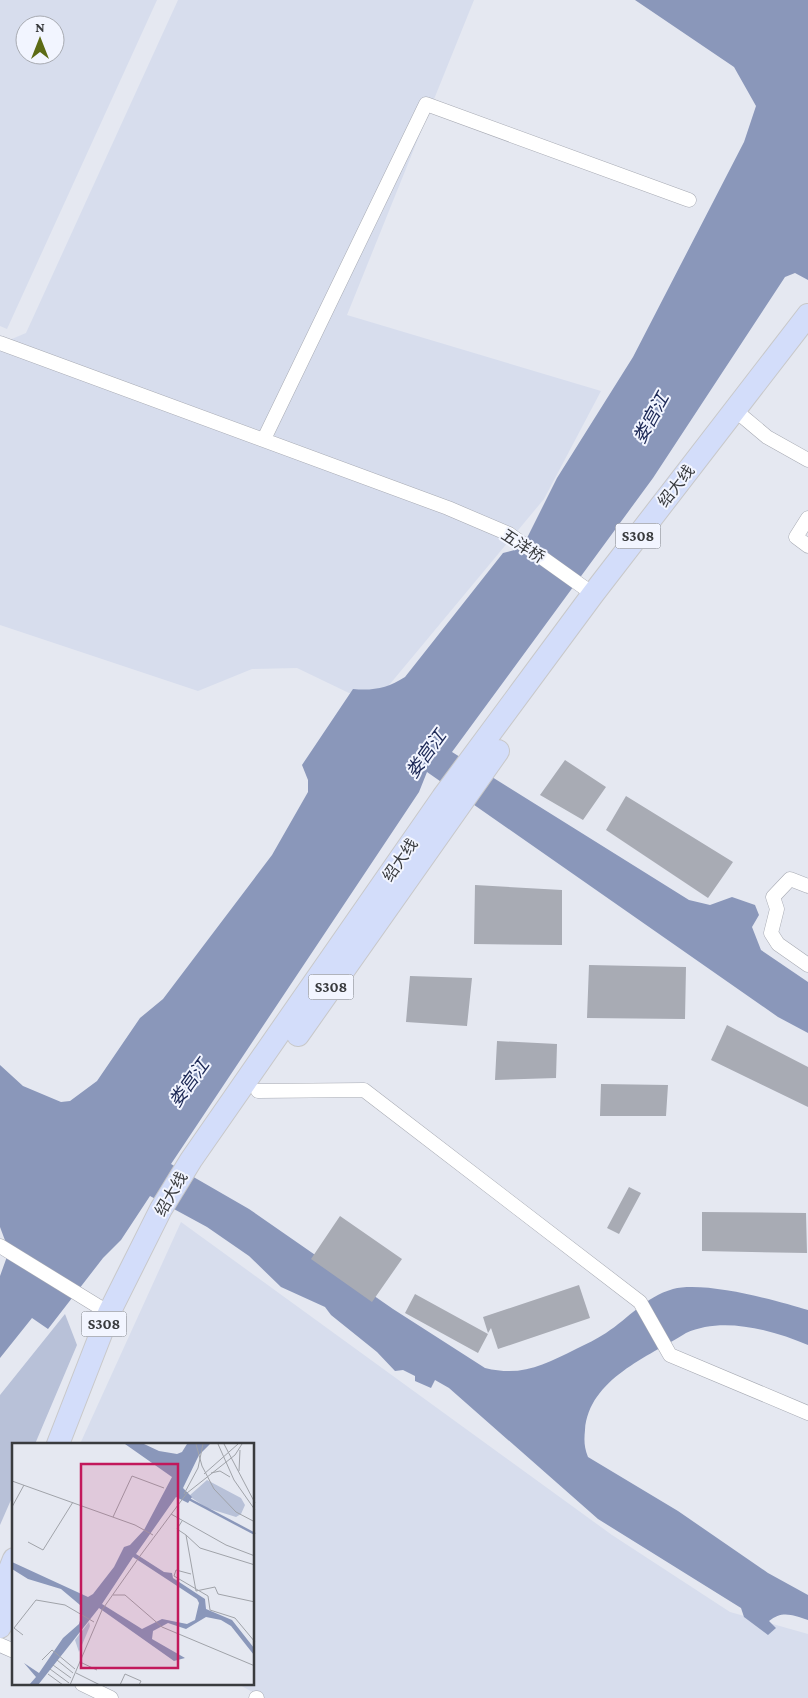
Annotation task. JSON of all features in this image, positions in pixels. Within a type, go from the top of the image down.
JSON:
[{"type":"main road","name":"绍大线","points":[[479,764],[593,594],[808,315]]},
{"type":"main road","name":"绍大线","points":[[58,1443],[109,1313],[197,1164],[479,764],[742,416],[808,335]]},
{"type":"main road","name":"绍大线","points":[[197,1164],[258,1091],[451,802]]},
{"type":"main road","name":"绍大线","points":[[70,1443],[98,1368],[167,1213]]},
{"type":"main road","points":[[0,1594],[12,1564]]},
{"type":"main road","points":[[0,1627],[12,1596]]},
{"type":"street","points":[[264,440],[426,104],[689,200]]},
{"type":"street","name":"五洋桥","points":[[0,343],[448,508],[509,534],[593,594]]},
{"type":"street","points":[[742,416],[767,438],[808,460]]},
{"type":"street","points":[[808,518],[796,537],[808,546]]},
{"type":"street","points":[[808,886],[790,879],[773,897],[777,909],[771,933],[778,944],[808,965]]},
{"type":"street","points":[[258,1091],[364,1090],[640,1302],[670,1355],[808,1413]]},
{"type":"street","points":[[0,1246],[75,1294],[109,1313]]},
{"type":"street","points":[[0,1645],[12,1650]]},
{"type":"street","points":[[86,1686],[111,1698]]},
{"type":"shaded area","points":[[0,0],[157,0],[7,329],[0,326]]},
{"type":"shaded area","points":[[178,0],[474,0],[347,315],[601,391],[544,499],[385,690],[349,693],[297,668],[252,669],[198,691],[0,625],[0,344],[26,333]]},
{"type":"shaded area","points":[[181,1222],[612,1535],[730,1612],[808,1634],[808,1698],[263,1698],[242,1686],[255,1686],[255,1443],[80,1443]]},
{"type":"shaded area","points":[[65,1314],[77,1345],[35,1443],[12,1443],[12,1498],[0,1525],[0,1395]]},
{"type":"water","name":"娄宫江","points":[[635,0],[808,0],[808,280],[795,273],[785,277],[653,478],[452,752],[689,900],[710,905],[732,897],[755,905],[759,915],[752,927],[761,950],[808,982],[808,1033],[778,1017],[427,772],[419,792],[171,1164],[249,1209],[393,1309],[485,1368],[510,1371],[522,1370],[553,1360],[603,1335],[646,1302],[673,1289],[687,1287],[721,1289],[778,1301],[808,1310],[808,1345],[779,1334],[731,1325],[700,1328],[686,1333],[638,1361],[609,1383],[597,1397],[589,1412],[585,1430],[585,1444],[588,1457],[678,1511],[768,1573],[808,1595],[808,1620],[792,1615],[778,1616],[769,1621],[776,1628],[768,1635],[744,1617],[741,1608],[598,1519],[449,1388],[435,1380],[431,1388],[415,1381],[415,1376],[403,1370],[395,1371],[377,1352],[331,1315],[325,1307],[281,1287],[249,1256],[207,1227],[150,1196],[121,1240],[103,1258],[48,1329],[32,1318],[0,1358],[0,1276],[9,1251],[0,1227],[0,1065],[23,1086],[61,1102],[70,1101],[97,1081],[140,1018],[163,999],[272,855],[308,792],[308,780],[302,765],[353,689],[367,690],[380,688],[393,684],[405,677],[503,553],[522,548],[557,478],[633,357],[744,142],[756,106],[734,67]]},
{"type":"building","points":[[565,760],[606,787],[583,820],[540,795]]},
{"type":"building","points":[[626,796],[733,862],[708,898],[606,830]]},
{"type":"building","points":[[475,885],[562,890],[562,945],[474,944]]},
{"type":"building","points":[[589,965],[686,967],[685,1019],[587,1018]]},
{"type":"building","points":[[410,976],[472,978],[467,1026],[406,1022]]},
{"type":"building","points":[[727,1025],[808,1067],[808,1107],[711,1060]]},
{"type":"building","points":[[497,1041],[557,1044],[556,1078],[495,1080]]},
{"type":"building","points":[[601,1084],[668,1085],[666,1116],[600,1116]]},
{"type":"building","points":[[629,1187],[641,1193],[619,1234],[607,1228]]},
{"type":"building","points":[[702,1212],[806,1213],[807,1253],[702,1251]]},
{"type":"building","points":[[340,1216],[402,1259],[372,1302],[311,1259]]},
{"type":"building","points":[[579,1285],[590,1318],[498,1349],[491,1328],[488,1333],[483,1317]]},
{"type":"building","points":[[415,1294],[488,1334],[478,1353],[405,1313]]}]
